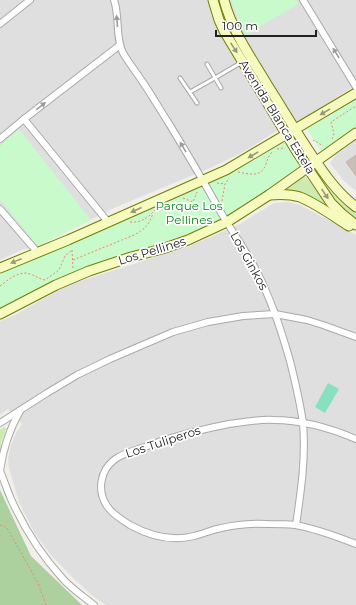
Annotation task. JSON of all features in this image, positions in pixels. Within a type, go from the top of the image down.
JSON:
[{"type":"main road","name":"Avenida Blanca Estela","points":[[213,0],[224,31],[291,133],[305,146],[341,194],[356,207]]},
{"type":"main road","name":"Avenida Blanca Estela","points":[[224,0],[226,11],[231,22],[291,133],[297,152],[332,203],[341,213],[356,225]]},
{"type":"main road","points":[[0,268],[38,253],[226,170],[291,133],[356,93]]},
{"type":"main road","name":"Los Pellines","points":[[0,314],[56,284],[73,277],[103,266],[188,240],[227,222],[269,195],[356,133]]},
{"type":"main road","points":[[269,195],[281,194],[299,197],[356,228]]},
{"type":"street","points":[[0,24],[30,0]]},
{"type":"street","name":"Los Ginkos","points":[[114,0],[120,45],[124,54],[147,89],[254,265],[264,285],[283,337],[296,386],[304,445],[296,525]]},
{"type":"street","points":[[303,0],[356,87]]},
{"type":"street","points":[[0,139],[120,45]]},
{"type":"street","points":[[24,119],[108,222]]},
{"type":"street","points":[[0,209],[38,253]]},
{"type":"street","points":[[0,423],[53,389],[110,359],[173,332],[208,322],[225,318],[275,314],[313,322],[356,337]]},
{"type":"street","points":[[21,409],[13,423],[6,442],[0,471],[17,512],[40,549],[64,580],[94,605]]},
{"type":"street","name":"Los Tuliperos","points":[[356,439],[329,429],[302,422],[273,420],[244,422],[202,429],[167,439],[115,459],[104,472],[101,482],[103,499],[113,513],[138,529],[160,537],[188,537],[218,529],[251,524],[296,525],[329,534],[356,544]]},
{"type":"lane","points":[[190,92],[243,61]]},
{"type":"lane","points":[[207,64],[222,88]]},
{"type":"lane","points":[[180,78],[197,102]]},
{"type":"path","points":[[332,139],[334,134],[331,122],[356,106]]},
{"type":"path","points":[[305,146],[314,140],[322,146],[327,145]]},
{"type":"path","points":[[239,172],[256,174],[263,170],[267,163],[268,157],[276,150],[283,148],[297,152]]},
{"type":"path","points":[[220,211],[225,184],[232,174]]},
{"type":"path","points":[[73,260],[142,231],[150,221],[153,212]]},
{"type":"path","points":[[0,286],[12,277],[22,273],[28,273],[45,280],[59,270],[65,256],[72,250],[73,277]]},
{"type":"path","points":[[0,525],[7,528],[38,583],[46,605]]},
{"type":"shaded area","points":[[0,0],[356,0],[356,85],[303,119],[275,132],[243,152],[210,168],[114,208],[38,246],[21,250],[0,260]]},
{"type":"shaded area","points":[[356,140],[356,191],[344,181],[330,163],[336,155]]},
{"type":"shaded area","points":[[288,202],[300,205],[356,235],[356,605],[106,605],[95,598],[73,578],[50,554],[34,532],[19,502],[9,468],[8,458],[11,445],[22,424],[8,409],[0,415],[0,321],[15,315],[68,285],[190,246],[240,224],[274,203]]},
{"type":"green space","points":[[216,0],[221,0],[288,123],[284,125],[226,27]]},
{"type":"green space","points":[[231,0],[296,0],[298,4],[246,35],[243,32]]},
{"type":"green space","points":[[356,100],[356,127],[321,151],[307,129]]},
{"type":"green space","points":[[19,129],[91,220],[38,246],[0,200],[0,146]]},
{"type":"green space","name":"Parque Los Pellines","points":[[286,139],[300,165],[257,200],[243,209],[200,231],[0,309],[0,273],[235,169],[252,161]]},
{"type":"green space","points":[[316,171],[338,199],[356,212],[356,219],[334,202],[314,173]]},
{"type":"green space","points":[[305,176],[330,208],[302,193],[284,191]]},
{"type":"green space","points":[[328,383],[339,389],[325,413],[315,407]]},
{"type":"green space","points":[[4,427],[6,429],[1,443],[0,457],[0,430]]},
{"type":"green space","points":[[0,490],[31,556],[82,605],[0,605]]},
{"type":"building","points":[[356,155],[356,176],[346,162]]}]
